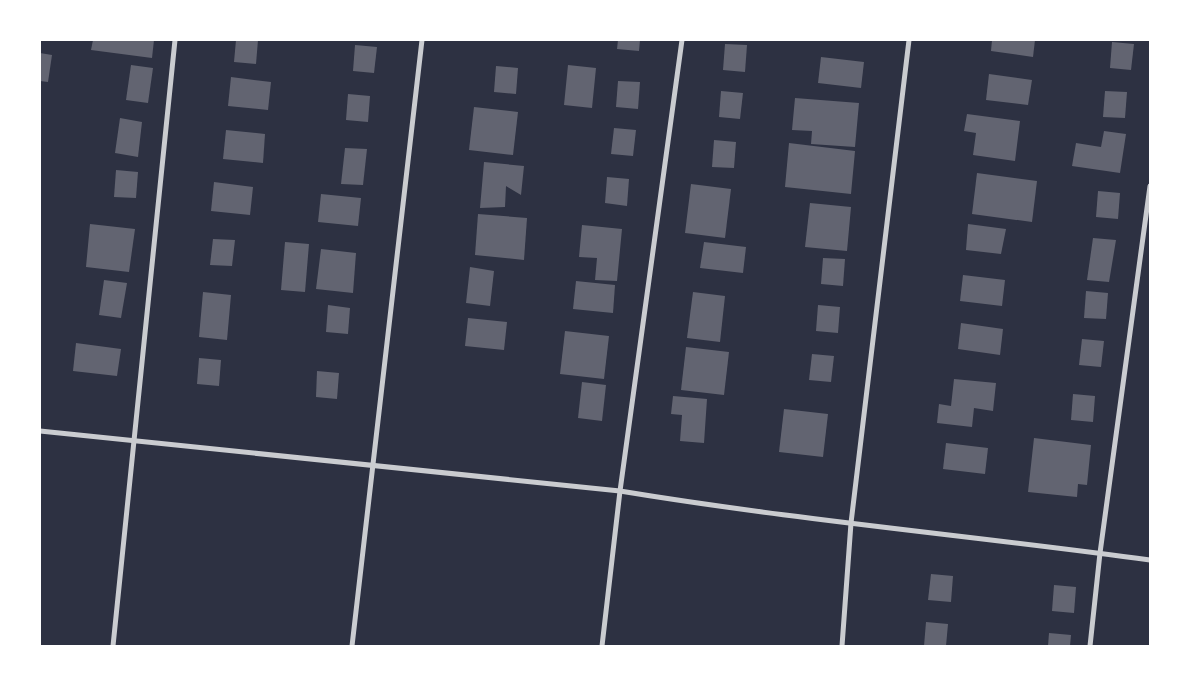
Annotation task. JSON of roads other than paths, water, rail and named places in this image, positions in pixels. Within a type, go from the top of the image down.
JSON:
[{"type":"street","points":[[113,646],[175,40]]},
{"type":"street","points":[[352,646],[422,40]]},
{"type":"street","points":[[602,646],[620,491],[682,40]]},
{"type":"street","points":[[842,646],[850,524],[909,40]]},
{"type":"street","points":[[1090,646],[1100,553],[1150,186]]},
{"type":"street","points":[[40,431],[620,491],[850,524],[1150,560]]}]
